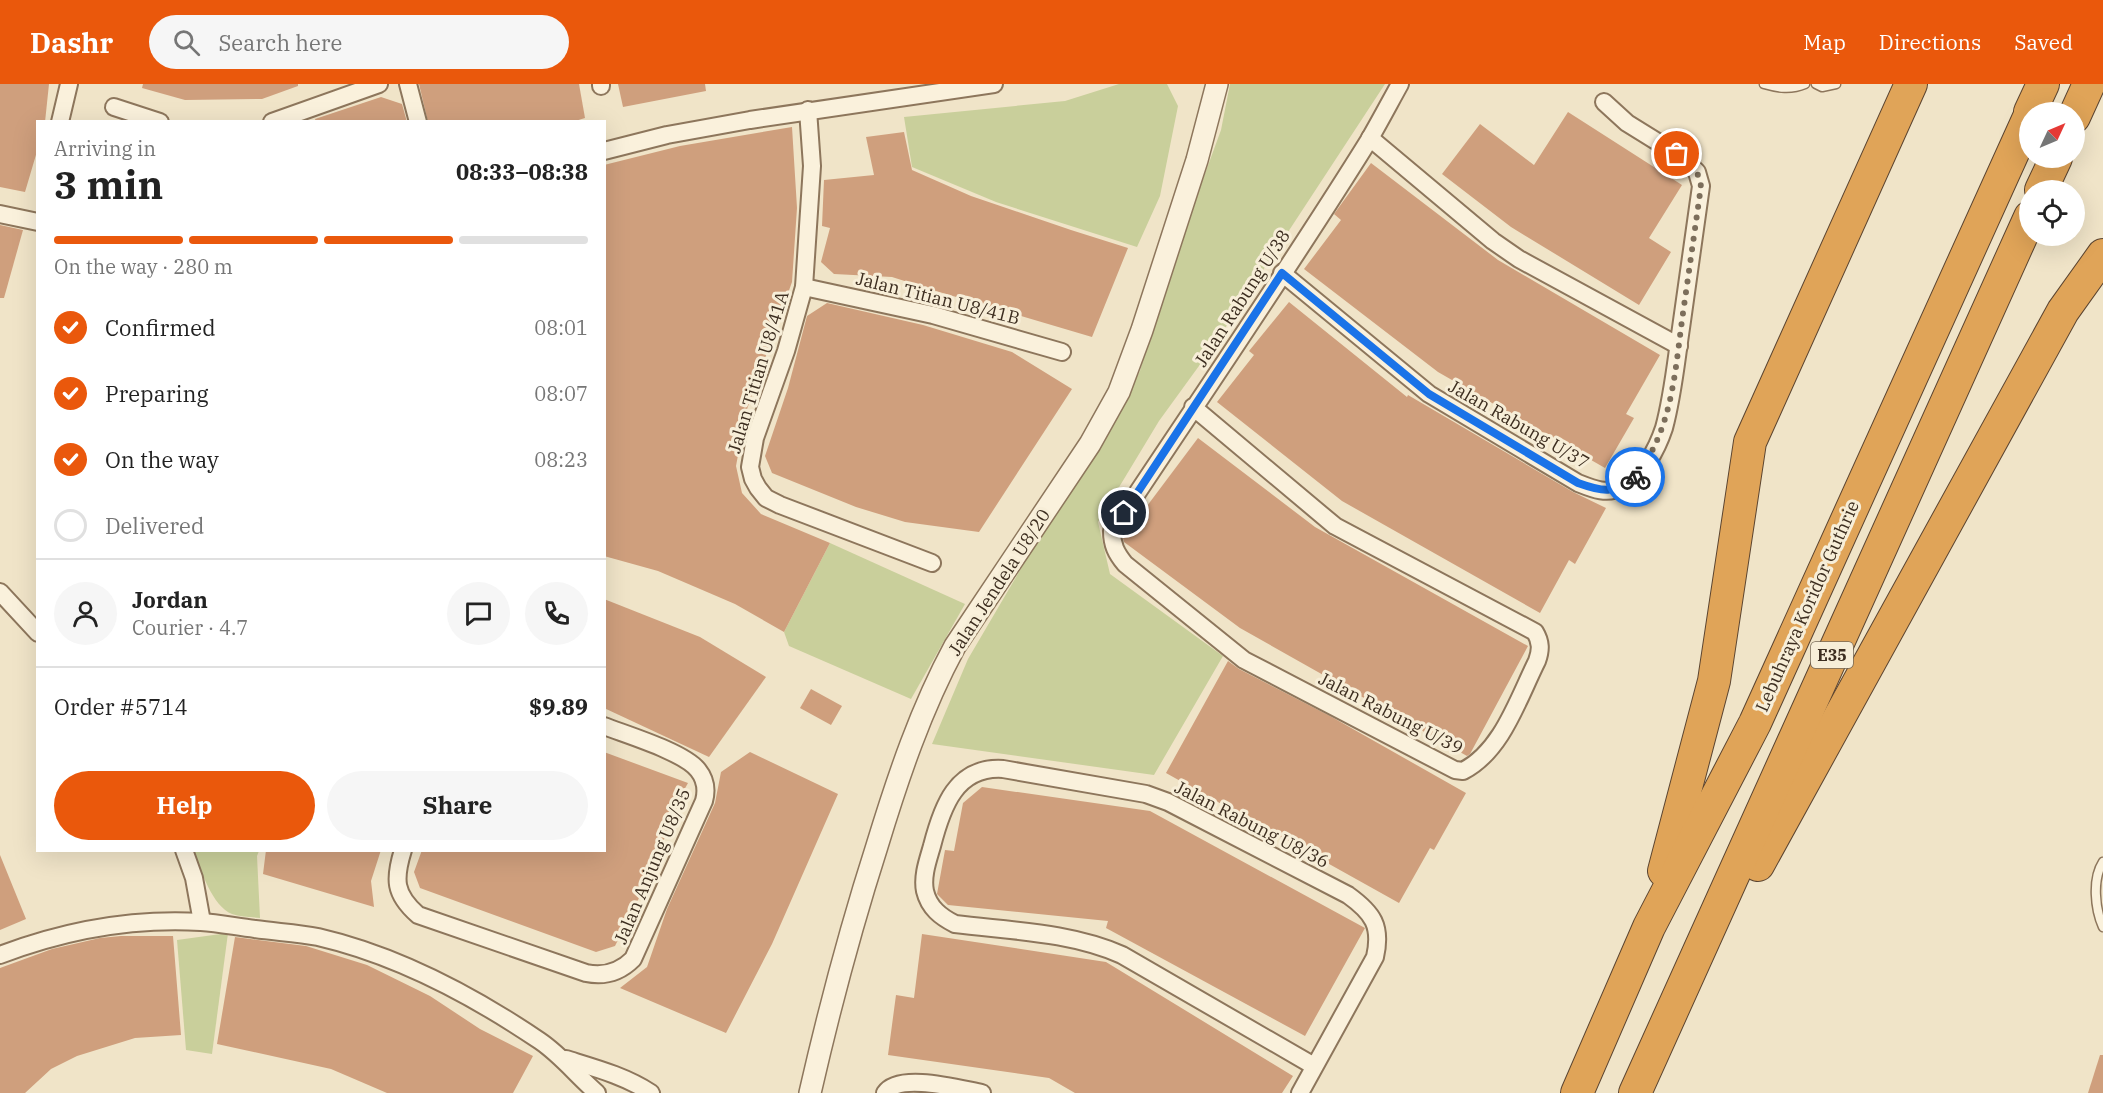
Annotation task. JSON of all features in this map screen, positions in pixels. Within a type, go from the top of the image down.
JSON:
[{"type":"highway","points":[[1649,927],[1714,681],[1750,442],[1911,84]]},
{"type":"highway","name":"Lebuhraya Koridor Guthrie","points":[[2035,102],[2043,84]]},
{"type":"highway","points":[[2081,102],[2089,84]]},
{"type":"highway","name":"Lebuhraya Koridor Guthrie","points":[[1577,1093],[1649,927],[1755,723],[2019,137]]},
{"type":"highway","name":"E35","points":[[1640,1083],[2019,241]]},
{"type":"highway","points":[[1640,1083],[2062,311],[2103,255]]},
{"type":"street","points":[[60,120],[69,84]]},
{"type":"street","points":[[278,120],[379,84]]},
{"type":"street","points":[[408,84],[417,120]]},
{"type":"street","points":[[606,150],[668,135],[808,110],[880,102],[994,84]]},
{"type":"street","name":"Jalan Jendela U8/20","points":[[810,1093],[836,985],[865,884],[911,742],[942,670],[955,646],[1090,444],[1119,392],[1142,330],[1194,171],[1217,84]]},
{"type":"street","name":"Jalan Rabung U/38","points":[[1112,531],[1370,138],[1400,84]]},
{"type":"street","name":"Jalan Rabung U/37","points":[[1282,273],[1429,394],[1578,483],[1595,489],[1611,491],[1623,487],[1635,478],[1646,464],[1663,429],[1674,384],[1701,186],[1697,172],[1677,154],[1627,123],[1604,102]]},
{"type":"street","points":[[114,107],[154,120]]},
{"type":"street","name":"Jalan Titian U8/41A","points":[[808,110],[812,166],[804,287],[786,351],[755,438],[750,467],[753,479],[766,498],[780,505],[932,563]]},
{"type":"street","points":[[1370,138],[1493,241],[1519,259],[1679,346]]},
{"type":"street","points":[[0,214],[36,222]]},
{"type":"street","name":"Jalan Titian U8/41B","points":[[804,287],[933,315],[1062,352]]},
{"type":"street","name":"Jalan Rabung U/39","points":[[1112,531],[1114,549],[1125,564],[1244,660],[1455,770],[1463,771],[1473,766],[1494,746],[1540,652],[1540,640],[1535,632],[1335,526],[1194,407]]},
{"type":"street","points":[[0,592],[36,631]]},
{"type":"street","name":"Jalan Anjung U8/35","points":[[402,852],[396,878],[398,888],[402,899],[418,915],[586,973],[599,976],[616,972],[627,965],[638,948],[704,801],[706,791],[698,770],[690,763],[606,727]]},
{"type":"street","name":"Jalan Rabung U8/36","points":[[1300,1093],[1375,957],[1378,942],[1377,927],[1371,915],[1348,895],[1168,802],[1146,794],[987,768],[958,785],[940,814],[925,874],[925,891],[930,904],[941,917],[955,924],[1098,944],[1122,955],[1314,1066]]},
{"type":"street","points":[[185,852],[194,878],[202,922]]},
{"type":"street","points":[[0,955],[56,936],[161,921],[202,922],[317,937],[374,954],[412,969],[460,994],[530,1035],[562,1057],[597,1093]]},
{"type":"street","points":[[562,1057],[621,1077],[651,1093]]},
{"type":"street","points":[[885,1093],[888,1088],[901,1083],[916,1082],[982,1093]]},
{"type":"lane","points":[[1764,84],[1779,88],[1805,84]]},
{"type":"lane","points":[[1816,84],[1822,87],[1836,84]]},
{"type":"lane","points":[[2103,862],[2100,866],[2096,894],[2097,914],[2103,927]]},
{"type":"green space","points":[[1119,84],[1167,84],[1178,106],[1160,196],[1137,247],[996,202],[912,167],[904,117],[1065,101]]},
{"type":"green space","points":[[1230,84],[1385,84],[1212,348],[1159,421],[1098,522],[1110,574],[1223,656],[1154,775],[932,744],[968,659],[1036,543],[1111,424],[1140,371],[1158,302],[1221,130]]},
{"type":"green space","points":[[830,543],[965,604],[911,699],[789,646],[784,632]]},
{"type":"green space","points":[[194,852],[259,852],[260,918],[232,914],[225,910],[213,896]]},
{"type":"green space","points":[[228,933],[212,1054],[186,1050],[177,940]]},
{"type":"building","points":[[0,84],[49,84],[45,120],[36,120],[36,155],[25,192],[0,187]]},
{"type":"building","points":[[143,84],[298,84],[298,86],[262,99],[185,100],[142,88]]},
{"type":"building","points":[[419,84],[579,84],[585,118],[578,120],[428,120]]},
{"type":"building","points":[[618,84],[705,84],[706,91],[623,107]]},
{"type":"building","points":[[381,97],[402,104],[406,120],[315,120]]},
{"type":"building","points":[[1568,112],[1682,185],[1649,238],[1671,252],[1639,305],[1511,227],[1442,174],[1480,124],[1534,165]]},
{"type":"building","points":[[792,127],[797,208],[792,282],[746,412],[736,466],[742,493],[761,514],[830,543],[784,632],[735,604],[658,571],[606,557],[606,164],[680,146]]},
{"type":"building","points":[[904,132],[912,170],[971,196],[1128,248],[1092,337],[892,277],[834,274],[821,262],[830,228],[822,226],[824,180],[874,175],[866,137]]},
{"type":"building","points":[[1371,163],[1498,260],[1660,355],[1626,414],[1634,418],[1605,468],[1438,372],[1304,269],[1341,220],[1334,214]]},
{"type":"building","points":[[0,225],[23,230],[4,298],[0,298]]},
{"type":"building","points":[[1289,302],[1407,397],[1408,395],[1573,492],[1606,508],[1575,564],[1569,560],[1540,613],[1342,501],[1217,402],[1254,355],[1249,351]]},
{"type":"building","points":[[827,303],[923,325],[1012,352],[1072,389],[979,532],[905,522],[856,507],[772,473],[765,456],[788,388],[807,316]]},
{"type":"building","points":[[1198,438],[1315,527],[1528,646],[1470,754],[1467,756],[1240,628],[1124,542],[1123,538]]},
{"type":"building","points":[[606,600],[700,637],[766,677],[709,757],[606,709]]},
{"type":"building","points":[[1228,661],[1466,793],[1434,850],[1430,848],[1399,903],[1166,773]]},
{"type":"building","points":[[811,689],[842,706],[831,725],[800,708]]},
{"type":"building","points":[[750,752],[838,794],[772,944],[726,1033],[620,988],[647,967],[667,909],[715,803],[721,772]]},
{"type":"building","points":[[606,753],[688,783],[679,799],[682,797],[641,894],[615,946],[596,952],[420,888],[414,872],[421,852],[606,852]]},
{"type":"building","points":[[982,787],[1150,811],[1365,928],[1305,1036],[1106,928],[1108,921],[948,905],[937,894],[945,850],[954,851],[963,803]]},
{"type":"building","points":[[266,852],[380,852],[371,881],[374,907],[263,874]]},
{"type":"building","points":[[0,855],[26,919],[0,930]]},
{"type":"building","points":[[922,934],[1106,962],[1293,1076],[1282,1093],[1075,1093],[1049,1078],[888,1055],[896,995],[914,998]]},
{"type":"building","points":[[173,936],[181,1035],[135,1038],[77,1056],[51,1069],[25,1093],[0,1093],[0,968],[52,949],[100,938]]},
{"type":"building","points":[[235,937],[306,946],[367,965],[430,996],[480,1029],[533,1056],[513,1093],[387,1093],[331,1069],[217,1044]]},
{"type":"building","points":[[2100,1055],[2103,1055],[2103,1093],[2088,1093]]},
{"type":"way so far","points":[[1635,477],[1646,464],[1663,429],[1674,384],[1701,186],[1697,172],[1677,154]]},
{"type":"route","points":[[1124,513],[1282,273],[1429,394],[1578,483],[1595,489],[1611,491],[1623,487],[1635,477]]}]
